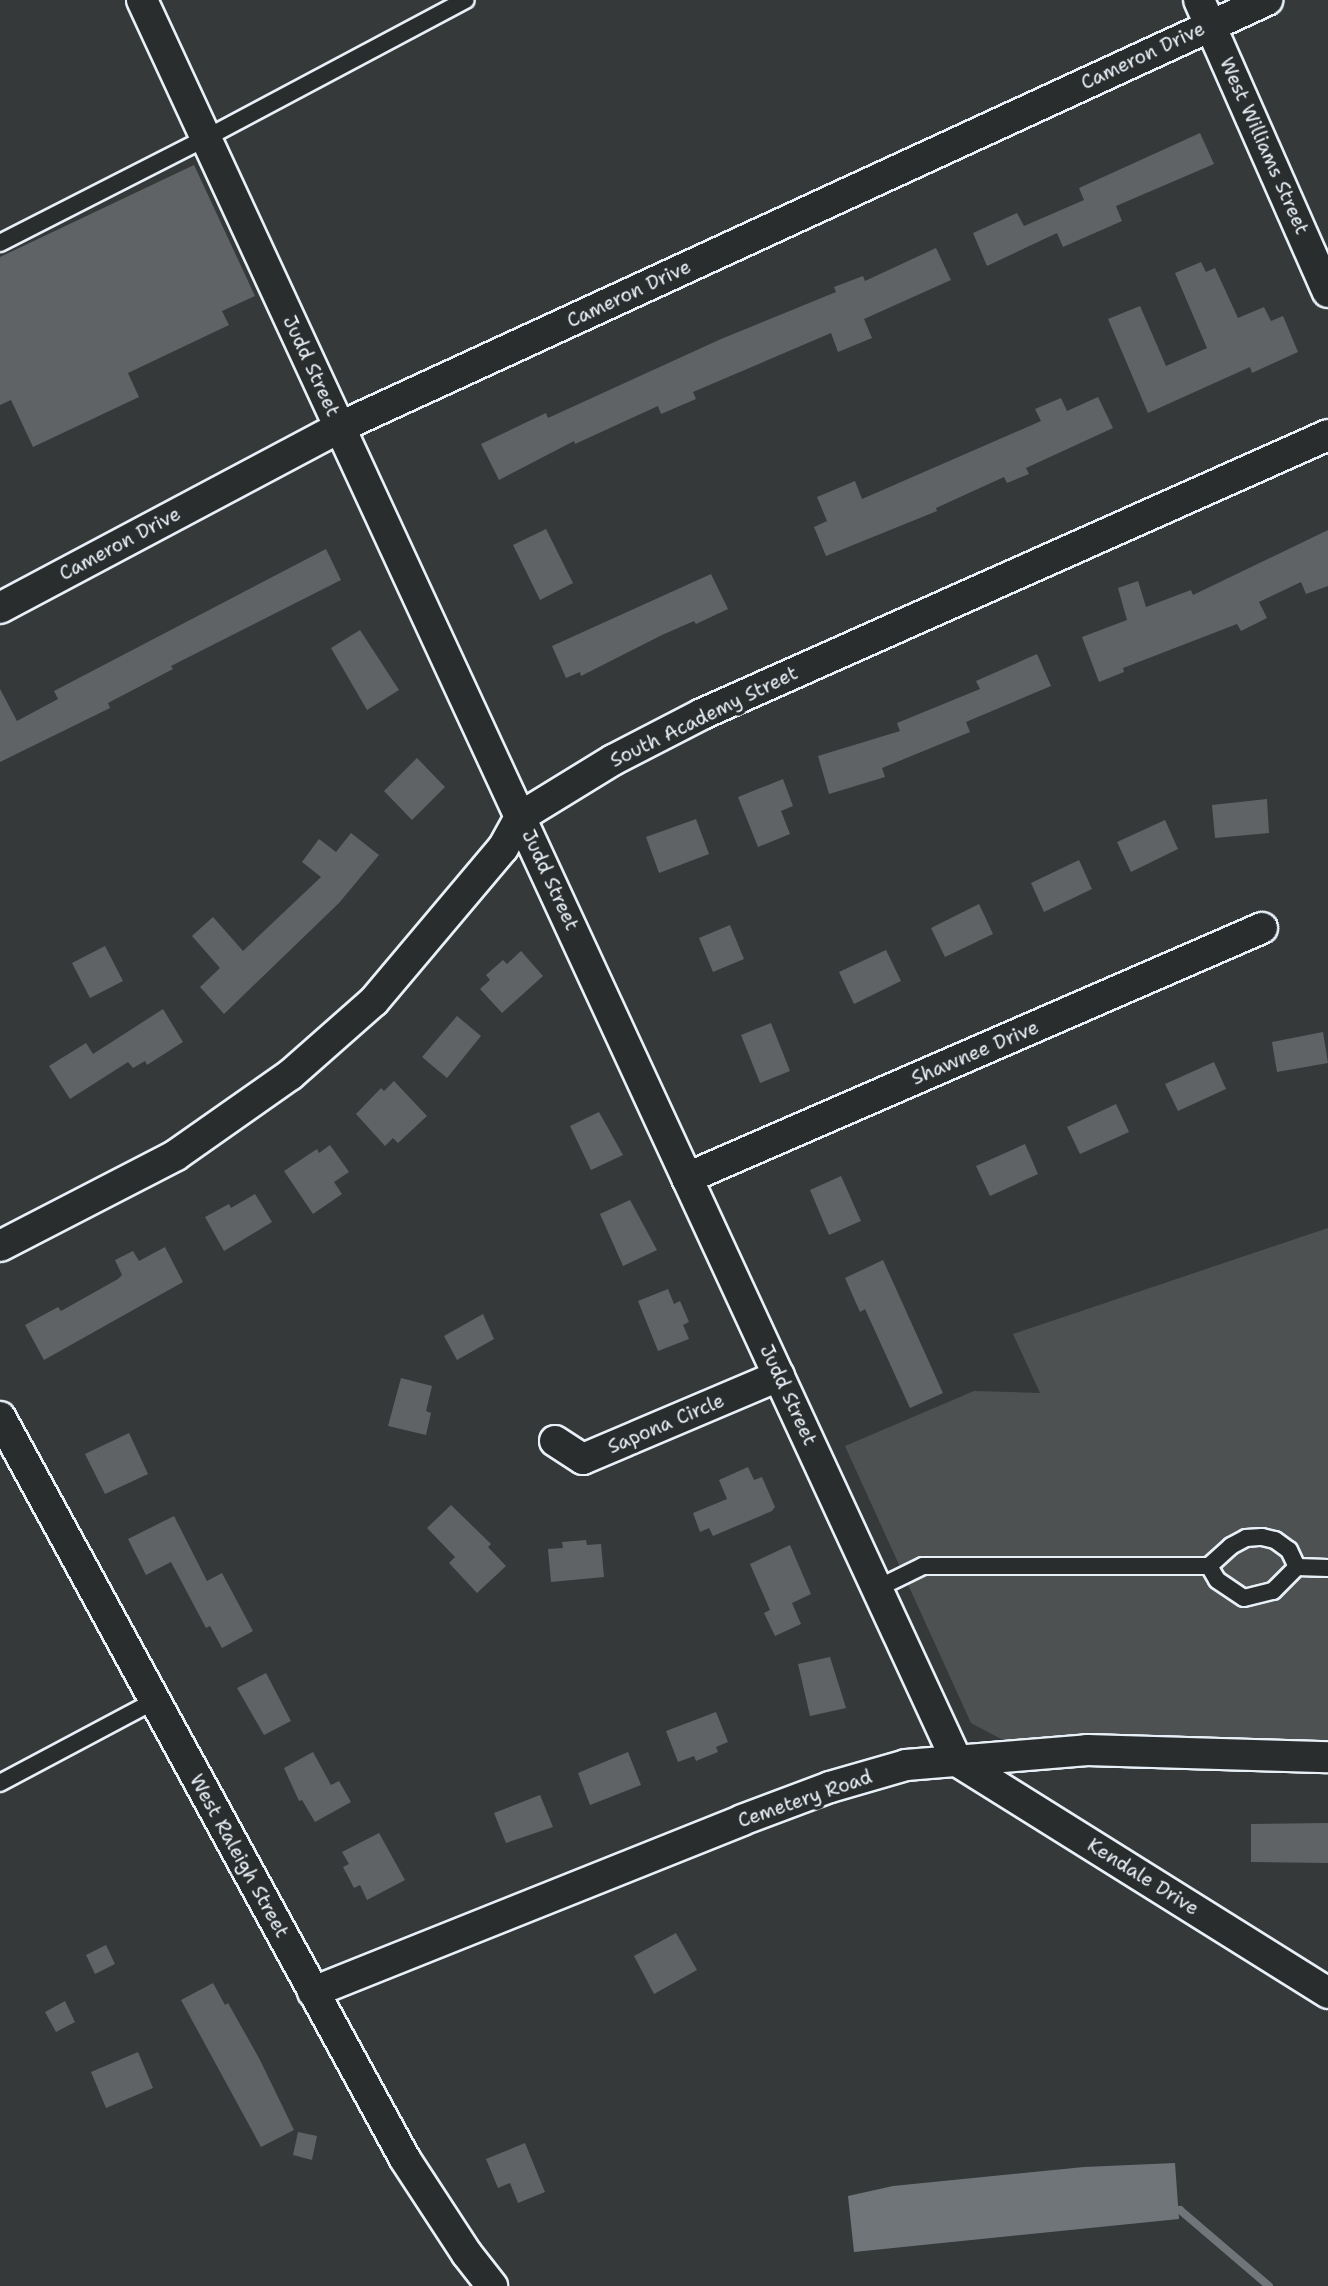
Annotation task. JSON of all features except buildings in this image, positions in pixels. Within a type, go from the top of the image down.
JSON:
[{"type":"street","name":"Judd Street","points":[[142,0],[957,1760]]},
{"type":"street","name":"Cameron Drive","points":[[0,608],[340,427],[1205,12],[1267,0]]},
{"type":"street","name":"West Williams Street","points":[[1205,12],[1328,292]]},
{"type":"street","name":"South Academy Street","points":[[0,1246],[176,1155],[290,1074],[374,1001],[503,848],[520,817],[613,760],[702,714],[1328,435]]},
{"type":"street","name":"Shawnee Drive","points":[[687,1178],[1262,929]]},
{"type":"street","name":"Sapona Circle","points":[[555,1441],[583,1459],[779,1376]]},
{"type":"street","name":"West Raleigh Street","points":[[0,1417],[405,2159],[467,2254],[492,2286]]},
{"type":"street","name":"Cemetery Road","points":[[313,1992],[830,1787],[906,1765],[1087,1750],[1328,1757]]},
{"type":"street","name":"Kendale Drive","points":[[957,1760],[1328,1993]]},
{"type":"lane","points":[[0,243],[206,138],[466,0]]},
{"type":"lane","points":[[878,1588],[923,1566],[1209,1566],[1231,1546],[1246,1538],[1262,1537],[1275,1540],[1289,1550],[1297,1567]]},
{"type":"lane","points":[[1209,1566],[1217,1580],[1244,1598],[1273,1591],[1297,1567],[1328,1569]]},
{"type":"lane","points":[[0,1783],[155,1701]]},
{"type":"shaded area","points":[[1328,1228],[1328,1748],[1134,1740],[1001,1739],[971,1723],[845,1446],[974,1391],[1040,1393],[1013,1334]]},
{"type":"shaded area","points":[[1175,2163],[1179,2219],[854,2252],[848,2196],[893,2186],[1084,2167]]},
{"type":"waterway","points":[[1170,2210],[1180,2210],[1269,2286]]}]
